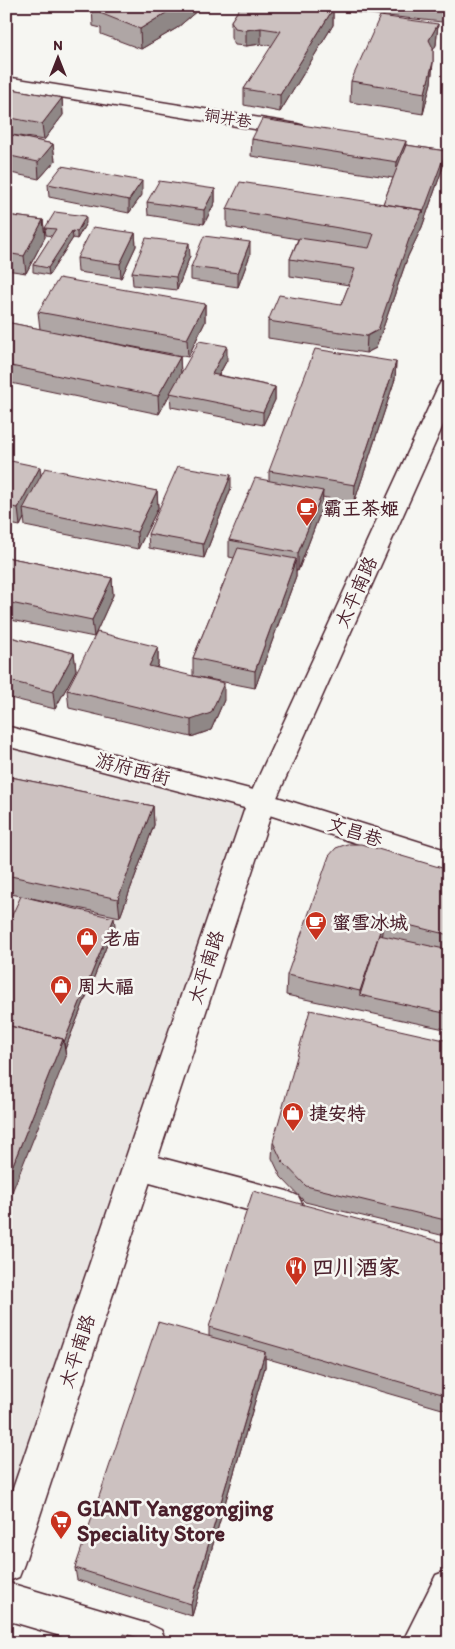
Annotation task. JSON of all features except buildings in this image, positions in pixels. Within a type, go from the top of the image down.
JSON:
[{"type":"main road","name":"铜井巷","points":[[6,82],[311,132]]},
{"type":"main road","name":"太平南路","points":[[6,1564],[260,802],[449,387]]},
{"type":"main road","name":"游府西街","points":[[6,736],[260,802]]},
{"type":"main road","name":"文昌巷","points":[[260,802],[449,862]]},
{"type":"main road","points":[[139,1166],[317,1214]]},
{"type":"main road","points":[[421,1643],[448,1590]]},
{"type":"main road","points":[[6,1601],[148,1643]]},
{"type":"shaded area","points":[[6,736],[261,802],[6,1564]]},
{"type":"place","name":"霸王茶姬","points":[[307,527]]},
{"type":"place","name":"蜜雪冰城","points":[[316,941]]},
{"type":"place","name":"老庙","points":[[87,957]]},
{"type":"place","name":"周大福","points":[[61,1005]]},
{"type":"place","name":"捷安特","points":[[293,1132]]},
{"type":"place","name":"四川酒家","points":[[296,1286]]},
{"type":"place","name":"GIANT Yanggongjing Speciality Store","points":[[61,1540]]}]
